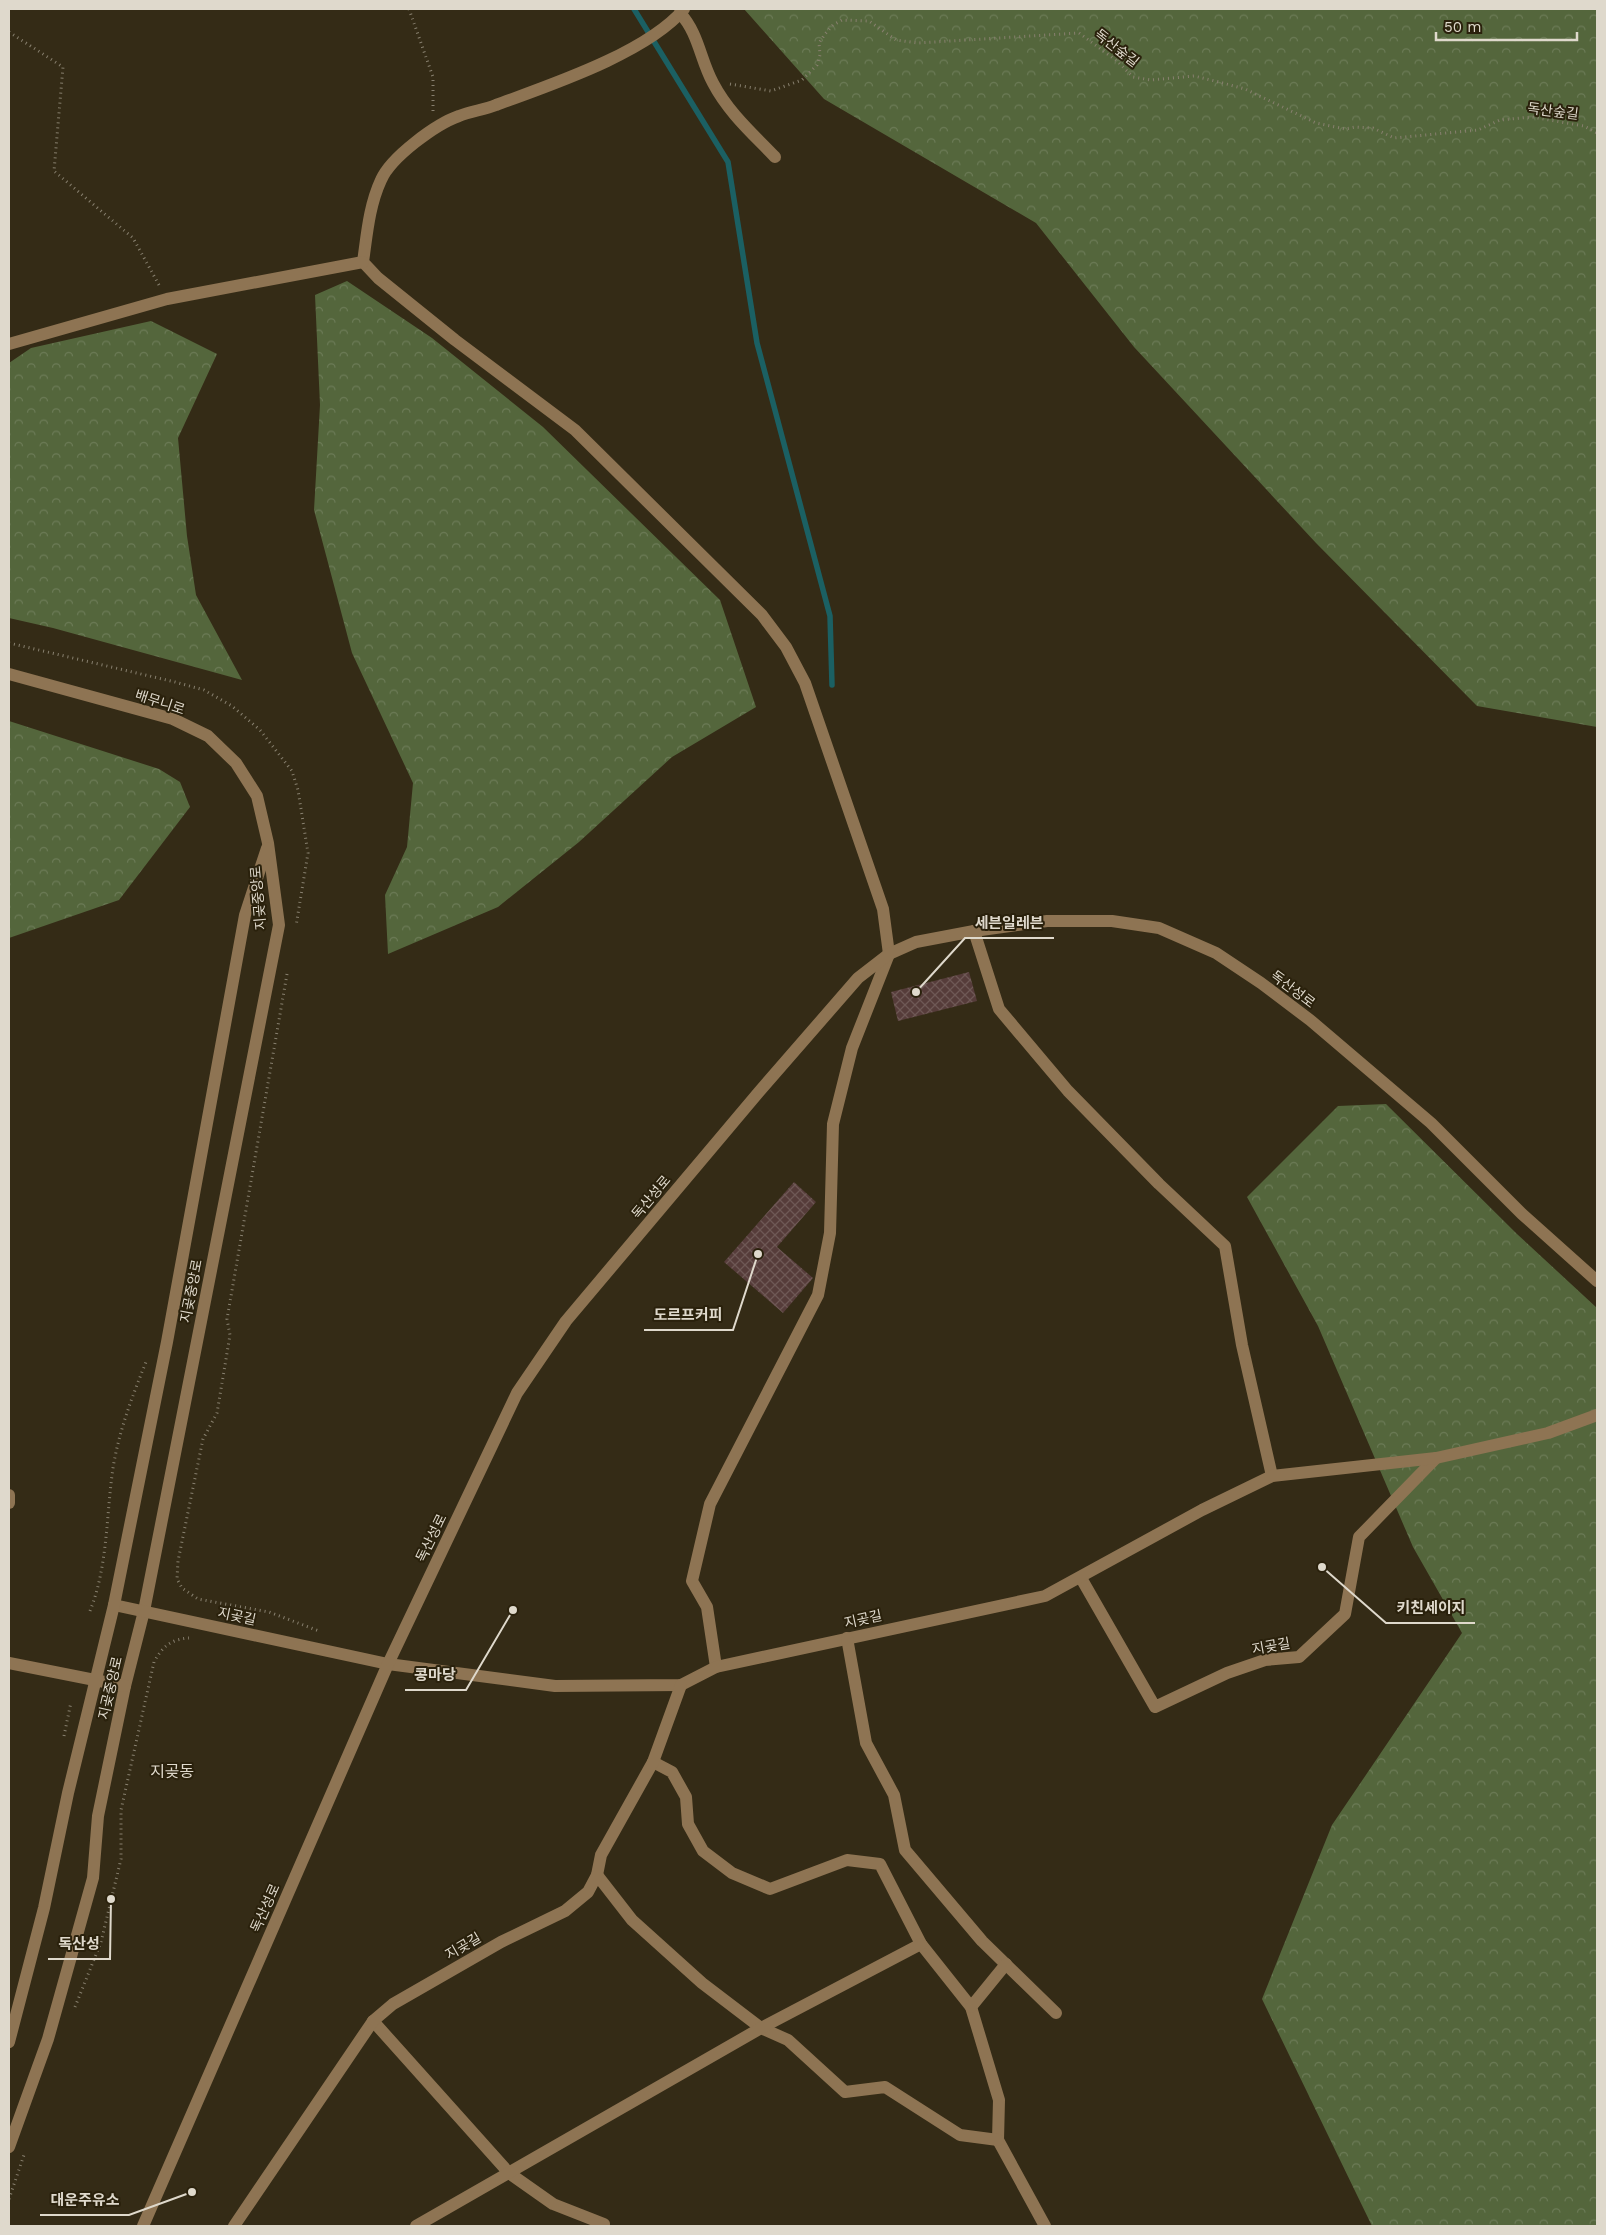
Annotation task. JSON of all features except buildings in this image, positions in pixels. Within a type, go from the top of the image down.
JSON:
[{"type":"street","points":[[363,262],[369,218],[381,179],[403,154],[434,128],[459,116],[494,106],[635,48],[682,11],[691,25],[712,83],[739,121],[775,157]]},
{"type":"street","points":[[9,344],[167,298],[363,262]]},
{"type":"street","points":[[363,262],[378,278],[455,340],[575,430],[768,623],[786,647],[805,683],[884,909],[889,954],[852,1048],[833,1124],[830,1232],[818,1295],[710,1504],[692,1581],[707,1607],[716,1667]]},
{"type":"street","name":"배무니로","points":[[9,674],[173,719],[208,736],[236,763],[257,796],[268,843]]},
{"type":"street","name":"지곶중앙로","points":[[9,2042],[44,1908],[95,1680],[114,1605],[167,1342],[245,915],[268,843]]},
{"type":"street","name":"지곶중앙로","points":[[9,2147],[48,2038],[93,1878],[98,1816],[125,1686],[144,1611],[279,925],[268,843]]},
{"type":"street","name":"독산성로","points":[[143,2226],[388,1664],[517,1393],[566,1321],[858,978],[889,954],[916,942],[974,931],[1047,921],[1112,921],[1159,928],[1216,953],[1261,983],[1310,1020],[1431,1123],[1522,1214],[1597,1281]]},
{"type":"street","points":[[974,931],[999,1009],[1068,1091],[1159,1184],[1225,1246],[1242,1345],[1272,1476]]},
{"type":"street","name":"지곶길","points":[[114,1605],[388,1664],[555,1686],[681,1685],[716,1667],[1045,1596],[1081,1578],[1202,1510],[1272,1476],[1436,1458],[1548,1433],[1597,1415]]},
{"type":"street","name":"지곶길","points":[[1081,1578],[1156,1707],[1227,1673],[1266,1660],[1299,1657],[1345,1614],[1359,1537],[1436,1458]]},
{"type":"street","points":[[9,1495],[9,1503]]},
{"type":"street","points":[[847,1638],[866,1744],[894,1795],[905,1850],[982,1941],[1056,2012]]},
{"type":"street","points":[[9,1663],[125,1686]]},
{"type":"street","name":"지곶길","points":[[234,2226],[373,2021],[393,2004],[501,1942],[566,1912],[588,1892],[597,1875],[601,1855],[654,1762],[681,1685]]},
{"type":"street","points":[[654,1762],[672,1772],[686,1797],[688,1824],[704,1851],[732,1873],[770,1889],[847,1860],[880,1864],[921,1944],[970,2007],[999,2100],[998,2140],[1045,2226]]},
{"type":"street","points":[[597,1875],[632,1920],[702,1984],[761,2028],[788,2040],[845,2092],[885,2087],[960,2135],[998,2140]]},
{"type":"street","points":[[416,2226],[761,2028],[921,1944]]},
{"type":"street","points":[[970,2007],[1006,1964]]},
{"type":"street","points":[[373,2021],[509,2173],[554,2204],[604,2224]]},
{"type":"path","points":[[409,9],[432,77],[434,128]]},
{"type":"path","name":"독산숲길","points":[[712,83],[734,84],[771,91],[802,80],[817,65],[820,55],[819,43],[833,25],[842,20],[869,21],[896,40],[918,43],[1079,33],[1117,61],[1133,77],[1151,80],[1194,76],[1245,89],[1316,124],[1346,128],[1373,128],[1394,138],[1478,130],[1500,120],[1532,117],[1584,126],[1597,133]]},
{"type":"path","points":[[9,32],[63,67],[54,171],[133,238],[167,298]]},
{"type":"path","points":[[90,1611],[96,1597],[105,1548],[113,1468],[124,1419],[147,1358]]},
{"type":"path","points":[[178,1561],[177,1579],[182,1588],[198,1599],[269,1612],[322,1632]]},
{"type":"path","points":[[72,2015],[101,1942],[121,1859],[121,1810],[154,1662],[160,1652],[173,1641],[194,1638]]},
{"type":"path","points":[[9,2199],[28,2142]]},
{"type":"green space","points":[[744,9],[1597,9],[1597,727],[1477,706],[1316,543],[1134,347],[1036,223],[824,99]]},
{"type":"green space","points":[[347,281],[432,338],[543,427],[720,600],[756,707],[672,757],[579,842],[498,907],[388,954],[385,895],[407,847],[413,783],[352,653],[314,510],[320,405],[315,295]]},
{"type":"green space","points":[[151,321],[217,354],[178,438],[187,536],[196,595],[242,680],[53,628],[9,618],[9,363],[31,348]]},
{"type":"green space","points":[[9,721],[159,769],[180,782],[190,807],[119,900],[9,938]]},
{"type":"green space","points":[[1386,1104],[1517,1234],[1597,1308],[1597,2226],[1372,2226],[1262,1999],[1332,1825],[1462,1633],[1413,1547],[1318,1326],[1247,1197],[1338,1106]]},
{"type":"waterway","points":[[634,9],[728,162],[757,343],[830,616],[832,685]]},
{"type":"place","name":"세븐일레븐","points":[[916,992]]},
{"type":"place","name":"도르프커피","points":[[758,1254]]},
{"type":"place","name":"키친세이지","points":[[1322,1567]]},
{"type":"place","name":"콩마당","points":[[513,1610]]},
{"type":"place","name":"독산성","points":[[111,1899]]},
{"type":"place","name":"대운주유소","points":[[192,2192]]},
{"type":"district","name":"지곶동","points":[[172,1771]]}]
